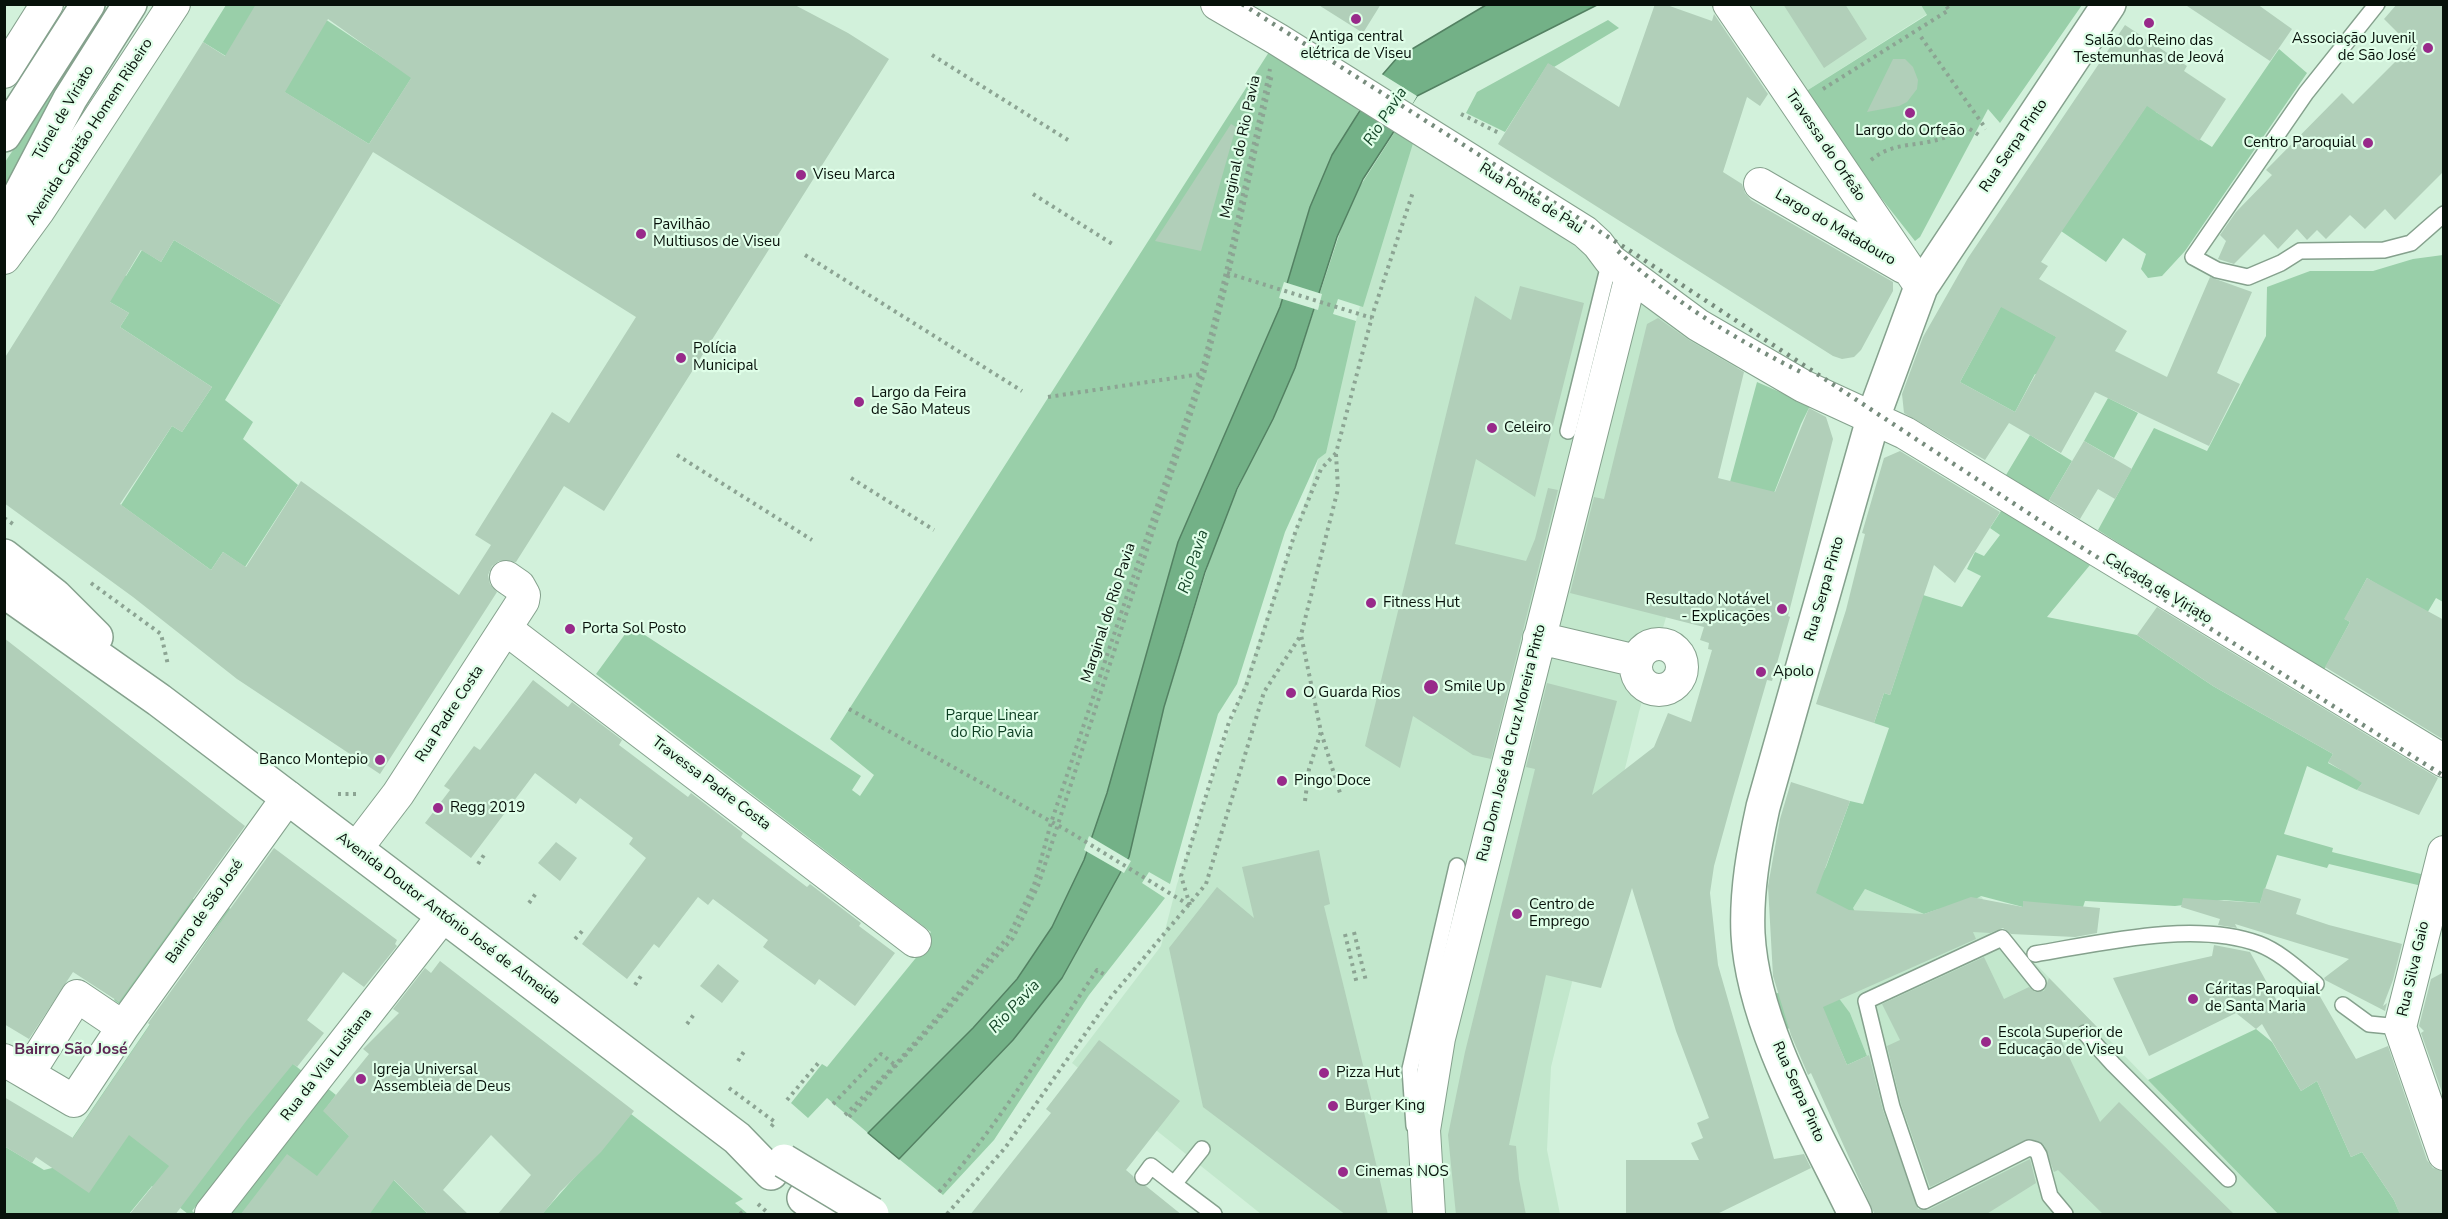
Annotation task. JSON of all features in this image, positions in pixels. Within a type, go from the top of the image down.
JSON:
[{"type":"main road","points":[[4,135],[88,4]]},
{"type":"main road","name":"Túnel de Viriato","points":[[4,225],[70,99],[130,4]]},
{"type":"main road","name":"Rua Serpa Pinto","points":[[1855,1215],[1780,1059],[1755,982],[1748,934],[1751,865],[1763,807],[1873,418],[1915,279],[2109,4]]},
{"type":"main road","name":"Avenida Doutor António José de Almeida","points":[[4,556],[55,596],[159,700]]},
{"type":"main road","name":"Avenida Doutor António José de Almeida","points":[[4,591],[159,700],[777,1167],[825,1215]]},
{"type":"main road","name":"Avenida Doutor António José de Almeida","points":[[777,1167],[872,1215]]},
{"type":"street","points":[[4,72],[47,4]]},
{"type":"street","name":"Avenida Capitão Homem Ribeiro","points":[[4,258],[39,210],[174,4]]},
{"type":"street","name":"Rua Ponte de Pau","points":[[1217,4],[1274,55],[1403,119],[1585,232],[1620,268],[1698,325],[1803,386],[1873,418]]},
{"type":"street","name":"Travessa do Orfeão","points":[[1729,4],[1915,279]]},
{"type":"street","name":"Largo do Matadouro","points":[[1760,184],[1915,279]]},
{"type":"street","name":"Rua Dom José da Cruz Moreira Pinto","points":[[1428,1207],[1424,1130],[1439,1038],[1539,638],[1620,268]]},
{"type":"street","name":"Calçada de Viriato","points":[[1873,418],[1905,433],[2444,761]]},
{"type":"street","name":"Rua Padre Costa","points":[[356,849],[387,807],[506,629],[524,595],[519,586],[506,577]]},
{"type":"street","name":"Travessa Padre Costa","points":[[506,629],[915,941]]},
{"type":"street","points":[[1539,638],[1637,662]]},
{"type":"street","name":"Bairro de São José","points":[[123,1027],[77,996],[16,1067],[74,1101],[123,1027],[288,797]]},
{"type":"street","name":"Rua Silva Gaio","points":[[2444,852],[2400,1027],[2444,1154]]},
{"type":"street","name":"Rua da Vila Lusitana","points":[[210,1213],[443,916]]},
{"type":"street","points":[[2414,970],[2444,949]]},
{"type":"lane","points":[[2377,4],[2306,93],[2193,257],[2217,270],[2248,277],[2281,263],[2300,251],[2384,250],[2411,243],[2444,214]]},
{"type":"lane","points":[[1568,431],[1620,268]]},
{"type":"lane","points":[[1428,1207],[1409,1078],[1457,866]]},
{"type":"lane","points":[[2035,954],[2144,936],[2220,935],[2260,945],[2316,984]]},
{"type":"lane","points":[[2038,983],[2002,938],[1866,1000],[1892,1107],[1924,1201],[2029,1148],[2036,1150],[2039,1155],[2050,1196],[2065,1215]]},
{"type":"lane","points":[[2343,1005],[2369,1024],[2400,1027]]},
{"type":"lane","points":[[2085,1033],[2228,1179]]},
{"type":"lane","points":[[1174,1184],[1202,1149]]},
{"type":"lane","points":[[1143,1176],[1151,1166],[1214,1215]]},
{"type":"path","points":[[1797,106],[1949,10],[1945,4]]},
{"type":"path","points":[[1920,27],[1923,36],[1986,129]]},
{"type":"path","points":[[932,55],[1068,140]]},
{"type":"path","points":[[1054,825],[1204,374],[1274,55]]},
{"type":"path","points":[[1451,109],[1499,133]]},
{"type":"path","points":[[1849,181],[1883,151],[1908,143],[1947,137],[1968,128],[1982,137]]},
{"type":"path","points":[[947,1215],[1005,1148],[1112,997],[1206,884],[1264,692],[1301,635],[1338,489],[1336,453],[1372,318],[1413,192]]},
{"type":"path","points":[[1033,194],[1114,245]]},
{"type":"path","points":[[804,255],[1022,391]]},
{"type":"path","points":[[1228,273],[1372,318]]},
{"type":"path","name":"Marginal do Rio Pavia","points":[[1054,825],[1038,886],[1013,938],[847,1116],[1008,937],[1034,885],[1201,374],[1228,273]]},
{"type":"path","points":[[1048,398],[1201,374]]},
{"type":"path","points":[[1190,905],[1181,876],[1229,722],[1246,686],[1296,530],[1321,469],[1336,453]]},
{"type":"path","points":[[677,456],[812,540]]},
{"type":"path","points":[[851,478],[933,530]]},
{"type":"path","points":[[85,579],[161,634],[169,668]]},
{"type":"path","points":[[1301,635],[1321,732],[1340,793]]},
{"type":"path","points":[[849,709],[1068,831],[1190,905]]},
{"type":"path","points":[[1305,801],[1309,769],[1321,732]]},
{"type":"path","points":[[334,792],[340,795],[364,792],[387,807]]},
{"type":"path","points":[[478,864],[486,852]]},
{"type":"path","points":[[529,903],[537,892]]},
{"type":"path","points":[[575,939],[585,928]]},
{"type":"path","points":[[1354,932],[1366,981]]},
{"type":"path","points":[[1345,934],[1357,984]]},
{"type":"path","points":[[939,1192],[965,1163],[1045,1052],[1098,970],[1105,975]]},
{"type":"path","points":[[635,985],[643,973]]},
{"type":"path","points":[[687,1024],[695,1013]]},
{"type":"path","points":[[738,1061],[746,1050]]},
{"type":"path","points":[[833,1104],[881,1054],[895,1065]]},
{"type":"path","points":[[787,1100],[820,1061]]},
{"type":"path","points":[[723,1083],[775,1122]]},
{"type":"shaded area","points":[[1742,5],[1921,5],[1927,14],[1800,95]]},
{"type":"shaded area","points":[[1401,135],[1465,172],[1740,358],[1639,712],[1551,1067],[1547,1150],[1560,1214],[1261,1214],[1072,1063],[1161,946],[1177,884],[1312,482],[1379,236]]},
{"type":"shaded area","name":"Escola Superior de Educação de Viseu","points":[[1865,889],[1924,914],[1981,896],[2000,927],[2278,1214],[1914,1214],[1867,1056],[1850,1013],[1826,981],[1853,908]]},
{"type":"green space","points":[[226,5],[304,5],[412,77],[369,144],[203,42]]},
{"type":"green space","points":[[1921,5],[2082,5],[2000,123],[1988,109],[1920,237],[1915,241],[1800,95],[1927,15]]},
{"type":"green space","points":[[1608,20],[1619,28],[1554,67],[1548,64],[1505,132],[1466,113],[1477,92]]},
{"type":"green space","points":[[2279,49],[2307,73],[2185,251],[2162,276],[2148,278],[2141,269],[2146,254],[2123,238],[2106,262],[2061,231],[2153,96],[2156,112],[2212,147]]},
{"type":"green space","name":"Parque Linear do Rio Pavia","points":[[1269,52],[1360,108],[1310,207],[1280,307],[1178,542],[1107,793],[1084,862],[1052,927],[1017,978],[973,1028],[868,1133],[827,1098],[808,1118],[791,1103],[822,1064],[827,1067],[928,943],[925,940],[931,932],[596,674],[631,626],[861,776],[852,790],[860,796],[874,775],[830,739]]},
{"type":"green space","points":[[73,61],[5,187],[5,162]]},
{"type":"green space","points":[[1396,130],[1414,140],[1363,307],[1338,299],[1333,314],[1356,321],[1326,453],[1318,459],[1285,532],[1237,684],[1218,714],[1170,884],[1149,872],[1142,883],[1165,898],[1089,995],[994,1140],[943,1195],[899,1159],[1013,1040],[1062,978],[1129,857],[1164,707],[1220,527],[1295,368],[1350,202]]},
{"type":"green space","points":[[174,240],[281,305],[225,400],[253,422],[243,439],[298,485],[245,567],[223,552],[211,570],[121,505],[172,426],[182,432],[212,387],[120,327],[129,313],[98,295],[115,270],[126,276],[142,250],[161,262]]},
{"type":"green space","points":[[2443,255],[2443,602],[2436,598],[2426,615],[2367,578],[2345,619],[2350,622],[2323,672],[2098,530],[2154,428],[2207,451],[2266,336],[2267,287],[2310,271],[2373,271],[2413,259]]},
{"type":"green space","points":[[2001,306],[2089,355],[2069,392],[2035,374],[2015,412],[1960,382]]},
{"type":"green space","points":[[1757,382],[1789,396],[1813,400],[1774,493],[1730,482]]},
{"type":"green space","points":[[2108,398],[2138,413],[2114,458],[2084,441]]},
{"type":"green space","points":[[2030,435],[2072,461],[2045,507],[2003,480]]},
{"type":"green space","points":[[2003,508],[2090,565],[2047,617],[2137,635],[2213,686],[2333,754],[2328,763],[2341,770],[2346,764],[2367,777],[2357,790],[2307,766],[2284,834],[2333,848],[2332,852],[2425,875],[2422,886],[2329,864],[2327,868],[2277,855],[2260,903],[2224,900],[2175,906],[2085,901],[2083,907],[2023,902],[2023,907],[1981,896],[1943,917],[1939,909],[1924,914],[1865,889],[1853,908],[1865,930],[1826,981],[1850,1013],[1867,1056],[1847,1065],[1825,1014],[1785,1030],[1774,994],[1822,982],[1811,891],[1826,867],[1850,801],[1863,804],[1889,728],[1874,723],[1884,693],[1890,695],[1923,595],[1962,607],[1981,576],[1967,569],[1975,552],[1984,556],[2000,535],[1990,528]]},
{"type":"green space","points":[[187,895],[195,900],[121,1005],[114,1000]]},
{"type":"green space","points":[[229,908],[283,945],[248,1028],[302,1071],[192,1211],[196,1214],[188,1214],[152,1186],[129,1214],[5,1214],[4,1146],[44,1170],[52,1168]]},
{"type":"green space","points":[[2256,1029],[2272,1042],[2301,1091],[2317,1081],[2351,1157],[2362,1152],[2394,1200],[2400,1214],[2278,1214],[2148,1080]]},
{"type":"green space","points":[[326,1087],[336,1095],[324,1111],[428,1214],[222,1214]]},
{"type":"green space","points":[[631,1114],[743,1199],[735,1203],[748,1214],[542,1214]]},
{"type":"water","name":"Rio Pavia","points":[[1486,5],[1597,5],[1417,96],[1363,179],[1337,237],[1295,368],[1273,419],[1237,489],[1205,572],[1164,707],[1129,857],[1062,978],[1013,1040],[899,1159],[868,1133],[973,1028],[1017,979],[1052,927],[1084,860],[1107,793],[1178,542],[1280,307],[1310,207],[1332,155],[1383,74],[1397,58]]},
{"type":"pier","points":[[1380,73],[1417,96],[1409,110],[1358,106]]},
{"type":"pier","points":[[1284,282],[1322,294],[1318,310],[1279,298]]},
{"type":"pier","points":[[1089,836],[1131,861],[1124,873],[1084,850]]},
{"type":"building","points":[[256,4],[793,4],[848,33],[889,59],[604,511],[564,486],[516,562],[499,561],[492,566],[488,575],[490,584],[497,592],[380,774],[237,679],[133,597],[4,503],[4,359],[203,42],[225,56]],"holes":[[[328,19],[411,78],[369,144],[285,92]],[[373,152],[636,317],[569,423],[552,412],[475,535],[491,545],[459,595],[301,481],[246,567],[223,552],[211,570],[120,504],[172,426],[182,432],[212,387],[120,327],[129,313],[110,302],[141,250],[161,262],[174,240],[281,305]]]},
{"type":"building","name":"Antiga central elétrica de Viseu","points":[[1317,4],[1381,4],[1363,33]]},
{"type":"building","points":[[1655,4],[1664,4],[1712,21],[1714,14],[1768,94],[1760,106],[1747,97],[1723,172],[1742,184],[1751,200],[1893,282],[1893,291],[1861,350],[1854,357],[1842,359],[1833,356],[1498,144],[1548,63],[1619,107]]},
{"type":"building","points":[[1783,4],[1845,4],[1867,39],[1824,68]]},
{"type":"building","points":[[2184,4],[2257,4],[2292,29],[2270,61]]},
{"type":"building","name":"Centro Paroquial","points":[[2397,4],[2444,4],[2444,171],[2395,220],[2385,209],[2365,229],[2350,215],[2326,239],[2317,230],[2307,240],[2297,229],[2278,249],[2264,234],[2234,264],[2218,259],[2226,241],[2220,235],[2236,212],[2272,175],[2266,170],[2342,93],[2353,104],[2411,46],[2384,19]]},
{"type":"building","points":[[2125,25],[2187,66],[2184,71],[2226,99],[2199,141],[2147,106],[2041,262],[2048,266],[2039,279],[2127,331],[2115,351],[2167,377],[2210,277],[2252,292],[2217,373],[2240,384],[2209,446],[2095,392],[2061,453],[2009,423],[1985,460],[1904,413],[1902,394],[1923,337],[1968,258]],"holes":[[[2001,307],[2056,337],[2015,412],[1960,382]]]},
{"type":"building","points":[[1893,59],[1905,59],[1913,67],[1918,80],[1917,89],[1907,102],[1899,106],[1867,112]]},
{"type":"building","points":[[1231,124],[1236,127],[1201,251],[1155,241]]},
{"type":"building","points":[[1520,286],[1584,303],[1535,497],[1476,459],[1455,544],[1526,561],[1535,539],[1548,488],[1558,490],[1491,759],[1473,755],[1413,716],[1400,768],[1365,746],[1475,296],[1511,320]]},
{"type":"building","points":[[1658,318],[1689,340],[1744,372],[1718,478],[1775,492],[1809,408],[1826,417],[1833,439],[1788,616],[1790,617],[1772,681],[1767,680],[1733,797],[1714,866],[1710,893],[1718,965],[1774,1159],[1804,1154],[1811,1168],[1715,1215],[1626,1215],[1626,1160],[1699,1160],[1691,1143],[1703,1138],[1697,1123],[1709,1118],[1676,1031],[1632,888],[1601,988],[1546,975],[1509,1145],[1516,1146],[1526,1215],[1456,1215],[1448,1135],[1465,1052],[1535,769],[1526,767],[1547,683],[1617,701],[1592,795],[1654,747],[1668,713],[1691,722],[1712,650],[1708,649],[1709,643],[1700,640],[1704,627],[1570,593],[1594,497],[1604,499],[1647,324]]},
{"type":"building","points":[[2084,441],[2132,469],[2115,499],[2098,489],[2080,519],[2049,500]]},
{"type":"building","points":[[1900,451],[2000,512],[1955,583],[1934,565],[1890,695],[1884,693],[1874,723],[1816,704],[1846,610],[1865,534],[1862,533],[1884,458]]},
{"type":"building","points":[[2367,578],[2444,620],[2444,740],[2325,667],[2350,622],[2344,619]]},
{"type":"building","points":[[2157,607],[2438,778],[2419,815],[2357,790],[2362,783],[2328,762],[2333,754],[2213,686],[2137,635]]},
{"type":"building","points":[[4,638],[245,826],[119,1002],[73,972],[29,1039],[4,1024]]},
{"type":"building","points":[[533,680],[568,707],[572,702],[622,740],[619,745],[688,797],[691,793],[743,833],[741,837],[807,887],[810,884],[861,923],[859,926],[895,953],[855,1006],[819,979],[815,985],[763,947],[768,940],[713,899],[708,905],[698,897],[659,948],[654,944],[627,979],[582,944],[646,858],[629,844],[633,838],[580,798],[576,804],[535,773],[471,858],[425,823],[450,790],[444,786],[474,746],[480,750]]},
{"type":"building","points":[[1791,782],[1850,801],[1816,893],[1849,910],[1924,914],[1971,897],[2023,907],[2023,901],[2100,908],[2097,933],[2075,937],[2011,934],[2003,928],[1990,933],[1973,932],[1976,939],[1823,1007],[1847,1065],[1869,1055],[1883,1110],[1918,1209],[1928,1210],[2030,1159],[2036,1183],[1985,1215],[1875,1215],[1811,1073],[1808,1075],[1791,1035],[1773,976],[1768,886],[1780,819]]},
{"type":"building","points":[[556,842],[577,858],[560,881],[538,863]]},
{"type":"building","points":[[274,848],[397,940],[395,944],[397,946],[364,987],[343,972],[307,1020],[324,1033],[297,1067],[293,1064],[247,1120],[175,1215],[129,1215],[169,1166],[129,1135],[89,1193],[36,1157],[32,1163],[4,1146],[4,1097],[73,1138],[150,1025],[148,1023]]},
{"type":"building","points":[[1319,850],[1330,904],[1324,906],[1374,1110],[1364,1112],[1388,1215],[1346,1215],[1203,1107],[1169,948],[1217,887],[1254,918],[1242,867]]},
{"type":"building","points":[[2264,888],[2301,899],[2296,914],[2402,944],[2393,980],[2383,1006],[2387,1003],[2385,1011],[2325,980],[2324,978],[2349,959],[2235,924],[2237,928],[2218,925],[2220,919],[2181,907],[2183,898],[2260,903]]},
{"type":"building","points":[[2214,945],[2250,952],[2282,1010],[2308,990],[2318,993],[2356,1059],[2388,1046],[2427,1160],[2433,1168],[2444,1172],[2444,1215],[2400,1215],[2394,1200],[2362,1152],[2351,1157],[2317,1081],[2301,1091],[2262,1024],[2256,1029],[2236,1013],[2149,1056],[2113,978],[2212,956]]},
{"type":"building","points":[[1984,957],[2004,999],[2029,987],[2035,992],[2044,991],[2049,978],[2098,1028],[2082,1024],[2076,1029],[2076,1037],[2062,1042],[2100,1122],[2119,1102],[2235,1215],[2104,1215],[2058,1170],[2054,1172],[2044,1145],[2031,1139],[1930,1187],[1901,1104],[1887,1046],[1900,1040],[1882,1004]]},
{"type":"building","points":[[440,961],[634,1111],[601,1152],[560,1192],[542,1215],[497,1215],[531,1175],[491,1135],[443,1190],[469,1215],[429,1215],[394,1180],[369,1215],[240,1215],[287,1154],[317,1176],[349,1136],[323,1111],[369,1054],[363,1049],[399,1013],[393,1009],[425,968],[431,973]]},
{"type":"building","points":[[718,964],[739,981],[722,1003],[700,986]]},
{"type":"building","points":[[2444,972],[2444,1098],[2421,1033],[2424,1031],[2419,1026],[2431,979]]},
{"type":"building","points":[[1099,1040],[1180,1101],[1126,1170],[1137,1184],[1146,1186],[1182,1215],[970,1215],[1051,1113],[1046,1109]]},
{"type":"railway","points":[[1242,4],[1635,254],[2051,528],[2444,776]]},
{"type":"railway","points":[[1618,251],[1684,304],[1755,348],[1805,374]]},
{"type":"place","name":"Antiga central elétrica de Viseu","points":[[1356,19]]},
{"type":"place","name":"Salão do Reino das Testemunhas de Jeová","points":[[2149,23]]},
{"type":"place","name":"Associação Juvenil de São José","points":[[2428,48]]},
{"type":"place","name":"Largo do Orfeão","points":[[1910,113]]},
{"type":"place","name":"Centro Paroquial","points":[[2368,143]]},
{"type":"place","name":"Viseu Marca","points":[[801,175]]},
{"type":"place","name":"Pavilhão Multiusos de Viseu","points":[[641,234]]},
{"type":"place","name":"Polícia Municipal","points":[[681,358]]},
{"type":"place","name":"Largo da Feira de São Mateus","points":[[859,402]]},
{"type":"place","name":"Celeiro","points":[[1492,428]]},
{"type":"place","name":"Fitness Hut","points":[[1371,603]]},
{"type":"place","name":"Resultado Notável - Explicações","points":[[1782,609]]},
{"type":"place","name":"Porta Sol Posto","points":[[570,629]]},
{"type":"place","name":"Apolo","points":[[1761,672]]},
{"type":"place","name":"Smile Up","points":[[1431,687]]},
{"type":"place","name":"O Guarda Rios","points":[[1291,693]]},
{"type":"place","name":"Banco Montepio","points":[[380,760]]},
{"type":"place","name":"Pingo Doce","points":[[1282,781]]},
{"type":"place","name":"Regg 2019","points":[[438,808]]},
{"type":"place","name":"Centro de Emprego","points":[[1517,914]]},
{"type":"place","name":"Cáritas Paroquial de Santa Maria","points":[[2193,999]]},
{"type":"place","name":"Escola Superior de Educação de Viseu","points":[[1986,1042]]},
{"type":"place","name":"Pizza Hut","points":[[1324,1073]]},
{"type":"place","name":"Igreja Universal Assembleia de Deus","points":[[361,1079]]},
{"type":"place","name":"Burger King","points":[[1333,1106]]},
{"type":"place","name":"Cinemas NOS","points":[[1343,1172]]},
{"type":"district","name":"Bairro São José","points":[[71,1050]]}]
